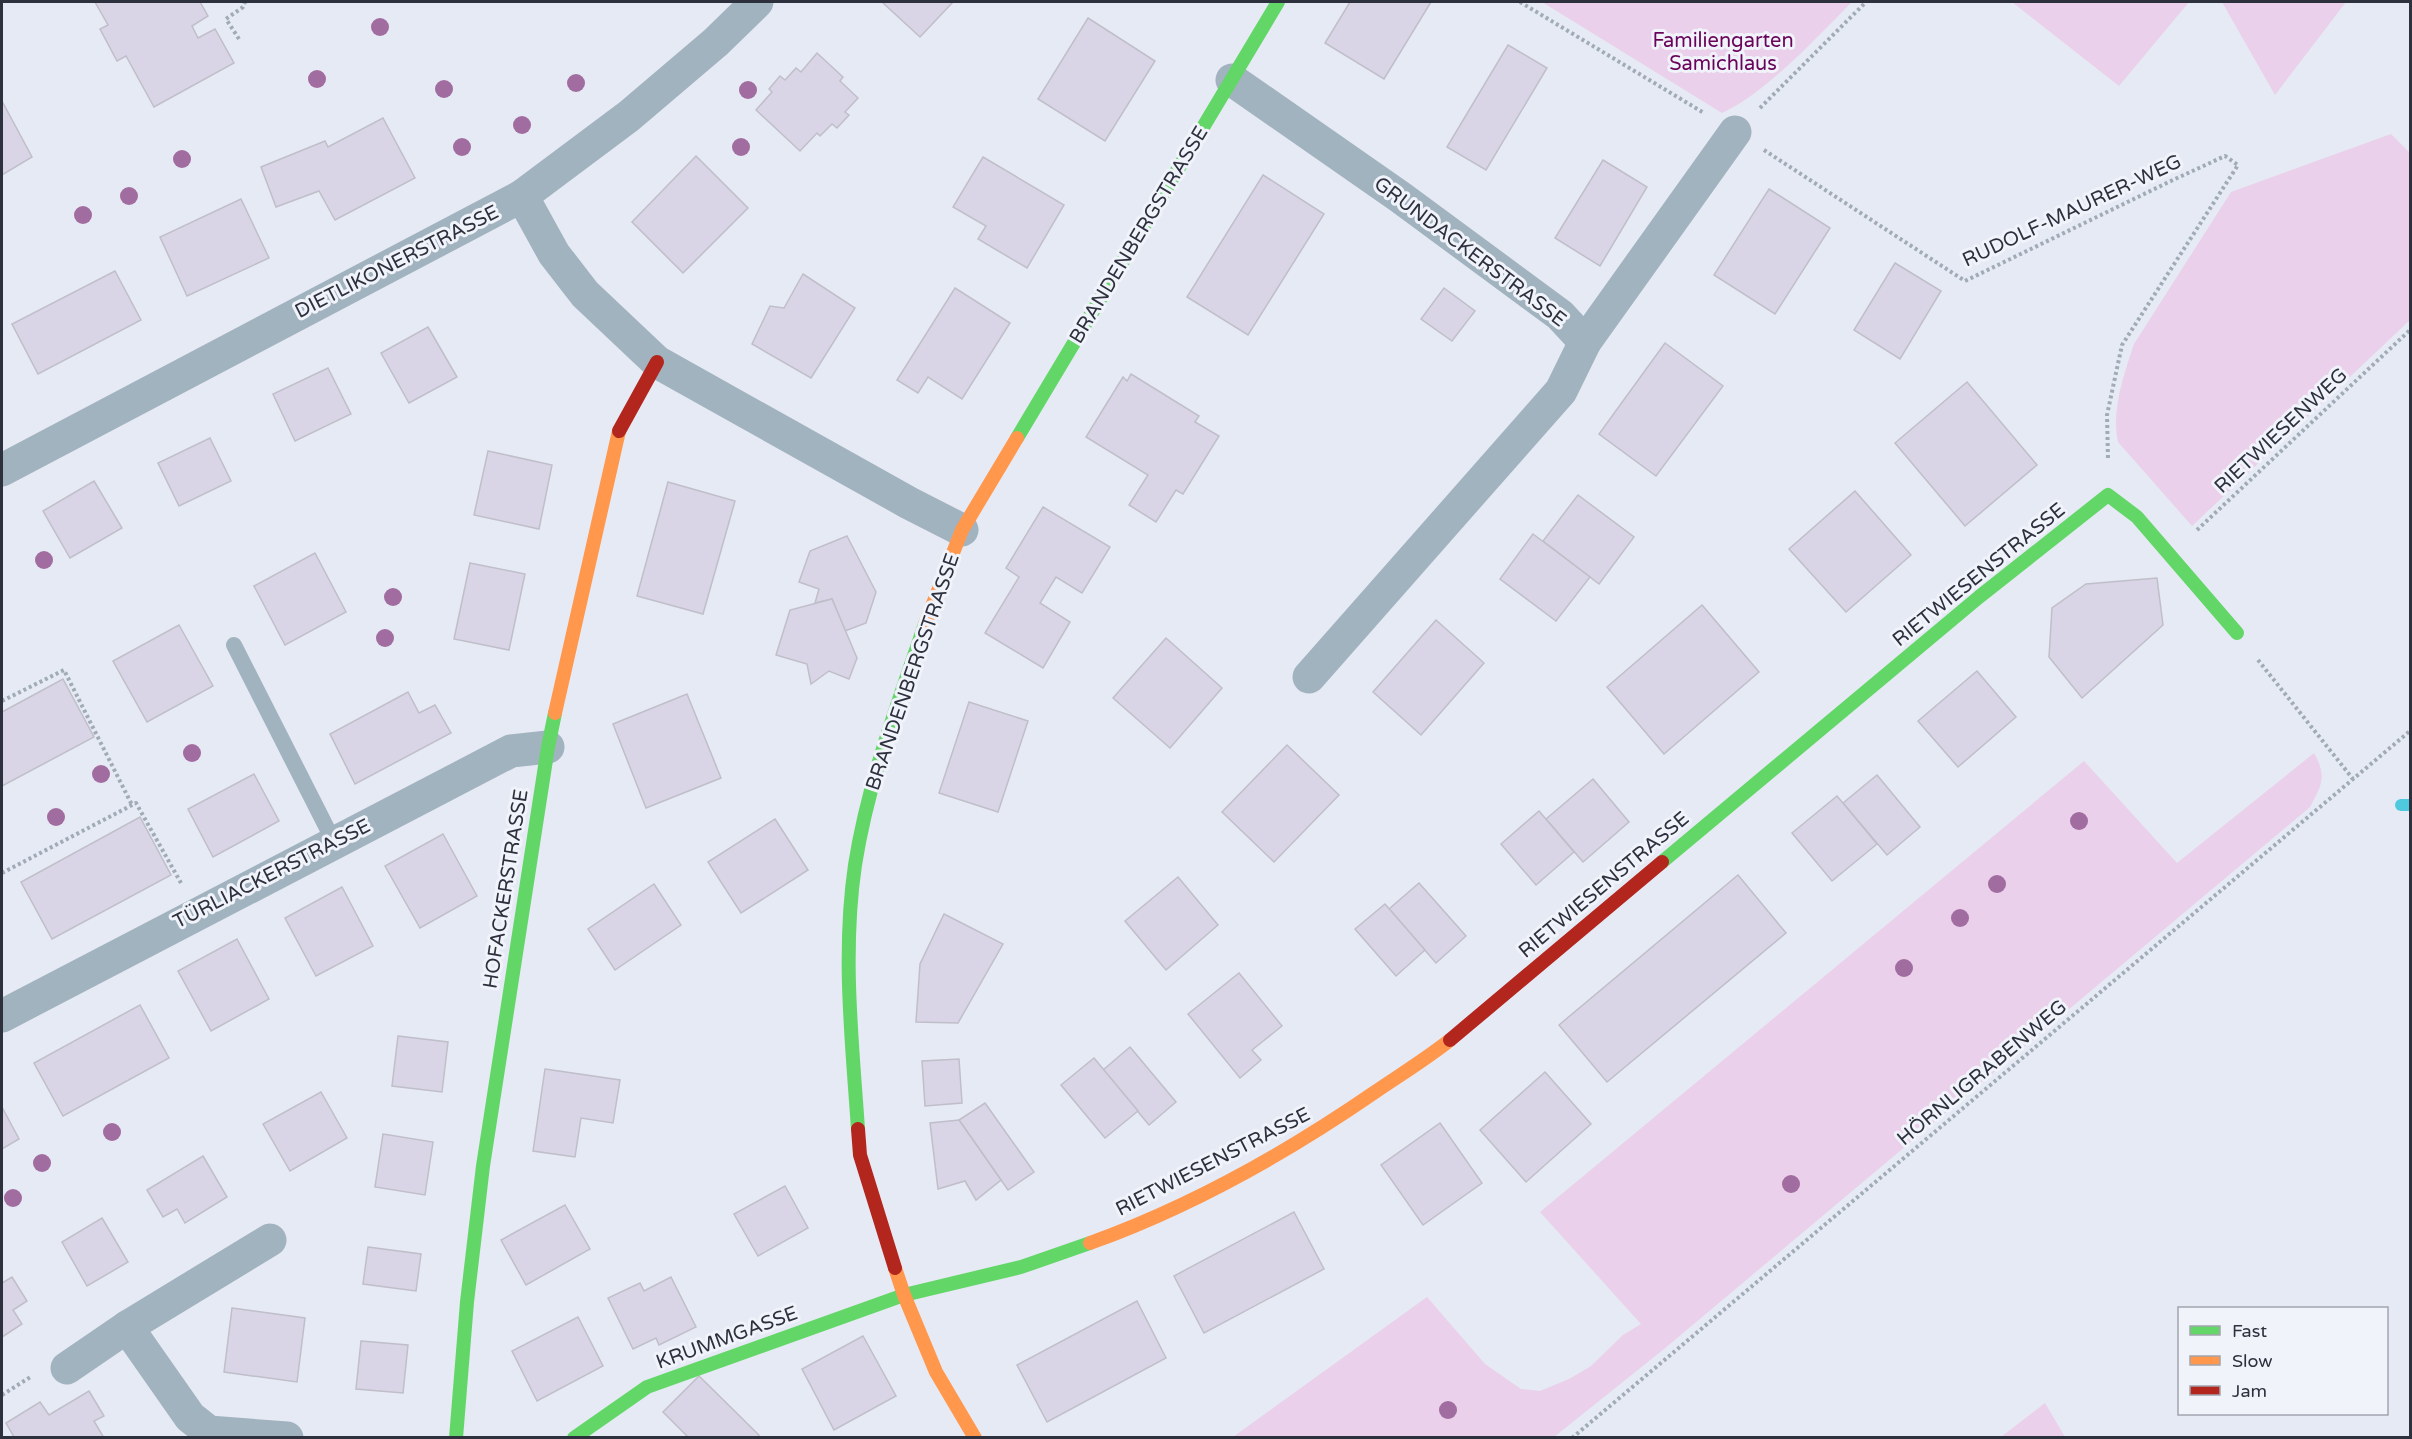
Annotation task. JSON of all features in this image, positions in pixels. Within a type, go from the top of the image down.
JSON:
[{"type":"street","name":"DIETLIKONERSTRASSE","points":[[2,470],[522,196],[629,116],[716,42],[757,2]]},
{"type":"street","name":"BRANDENBERGSTRASSE","points":[[975,1437],[936,1372],[904,1295],[860,1155],[847,971],[855,865],[878,761],[928,616],[962,530],[1278,2]]},
{"type":"street","name":"GRUNDACKERSTRASSE","points":[[1232,80],[1400,197],[1551,308],[1585,342],[1561,391],[1310,677]]},
{"type":"street","points":[[1585,342],[1735,132]]},
{"type":"street","name":"BRANDENBERGSTRASSE","points":[[522,196],[554,254],[585,294],[657,362],[909,503],[962,530]]},
{"type":"street","name":"HOFACKERSTRASSE","points":[[456,1437],[467,1302],[483,1166],[548,747],[616,434],[657,362]]},
{"type":"street","points":[[2108,495],[2137,517],[2237,633]]},
{"type":"street","name":"RIETWIESENSTRASSE","points":[[904,1295],[1021,1267],[1134,1227],[1256,1166],[1338,1118],[1436,1051],[1979,597],[2108,495]]},
{"type":"street","name":"TÜRLIACKERSTRASSE","points":[[2,1016],[511,751],[548,747]]},
{"type":"street","points":[[67,1368],[127,1328],[270,1240]]},
{"type":"street","name":"KRUMMGASSE","points":[[574,1437],[647,1387],[904,1295]]},
{"type":"street","points":[[127,1328],[190,1417],[209,1432],[287,1437]]},
{"type":"lane","points":[[234,645],[333,842]]},
{"type":"path","points":[[239,39],[226,20],[243,7],[245,2]]},
{"type":"path","name":"RUDOLF-MAURER-WEG","points":[[1520,2],[1735,132],[1965,282],[2225,156],[2238,165],[2122,345],[2107,415],[2108,495]]},
{"type":"path","points":[[1735,132],[1866,2]]},
{"type":"path","name":"RIETWIESENWEG","points":[[2171,555],[2410,330]]},
{"type":"path","points":[[2237,633],[2353,779]]},
{"type":"path","points":[[2,700],[64,670],[132,805]]},
{"type":"path","name":"HÖRNLIGRABENWEG","points":[[1572,1437],[2410,731]]},
{"type":"path","points":[[2,873],[136,802],[198,913]]},
{"type":"green space","name":"Familiengarten Samichlaus","points":[[1542,2],[1852,2],[1773,78],[1739,104],[1722,113]]},
{"type":"green space","points":[[2012,2],[2189,2],[2119,86]]},
{"type":"green space","points":[[2222,2],[2346,2],[2275,95]]},
{"type":"green space","points":[[2391,134],[2410,153],[2410,320],[2192,526],[2118,442],[2117,405],[2134,344],[2231,192]]},
{"type":"green space","points":[[2314,753],[2322,774],[2318,793],[2310,807],[1664,1349],[1554,1437],[1233,1437],[1427,1297],[1485,1364],[1521,1389],[1540,1391],[1569,1379],[1591,1366],[1623,1335],[1641,1324],[1540,1212],[2084,761],[2177,863]]},
{"type":"green space","points":[[2045,1403],[2065,1437],[2001,1437]]},
{"type":"building","points":[[95,2],[200,2],[208,16],[192,26],[198,38],[215,29],[234,63],[154,107],[126,56],[117,61],[100,29],[108,25]]},
{"type":"building","points":[[882,2],[953,2],[920,37]]},
{"type":"building","points":[[1350,2],[1431,2],[1384,79],[1325,43]]},
{"type":"building","points":[[1088,18],[1155,61],[1105,141],[1038,99]]},
{"type":"building","points":[[1508,45],[1547,68],[1486,170],[1447,147]]},
{"type":"building","points":[[817,53],[843,77],[840,81],[858,98],[845,112],[849,115],[837,128],[832,124],[820,136],[817,133],[800,151],[756,110],[772,92],[769,89],[780,76],[785,80],[796,68],[801,72]]},
{"type":"building","points":[[2,101],[32,157],[2,175]]},
{"type":"building","points":[[383,118],[415,178],[335,220],[319,191],[276,207],[261,167],[325,141],[328,147]]},
{"type":"building","points":[[696,156],[748,208],[683,273],[632,222]]},
{"type":"building","points":[[983,157],[1064,205],[1027,268],[978,239],[986,226],[953,207]]},
{"type":"building","points":[[1603,160],[1647,187],[1600,266],[1555,238]]},
{"type":"building","points":[[1263,175],[1324,214],[1248,335],[1187,297]]},
{"type":"building","points":[[1769,189],[1830,228],[1775,314],[1714,275]]},
{"type":"building","points":[[241,199],[269,258],[187,296],[160,237]]},
{"type":"building","points":[[1895,263],[1941,291],[1900,359],[1854,330]]},
{"type":"building","points":[[115,271],[141,320],[38,374],[12,324]]},
{"type":"building","points":[[803,274],[855,308],[811,378],[752,344],[770,306],[784,308]]},
{"type":"building","points":[[955,288],[1010,323],[962,399],[928,377],[918,393],[897,380]]},
{"type":"building","points":[[1444,288],[1475,311],[1452,341],[1421,319]]},
{"type":"building","points":[[428,327],[457,377],[409,403],[381,353]]},
{"type":"building","points":[[1665,343],[1723,386],[1656,476],[1599,434]]},
{"type":"building","points":[[328,368],[351,414],[295,441],[273,394]]},
{"type":"building","points":[[1131,374],[1199,416],[1195,422],[1219,436],[1183,494],[1176,490],[1156,522],[1129,505],[1148,475],[1086,437],[1123,377],[1127,381]]},
{"type":"building","points":[[1967,382],[2037,465],[1965,526],[1895,443]]},
{"type":"building","points":[[210,438],[231,481],[179,506],[158,463]]},
{"type":"building","points":[[488,451],[552,465],[539,529],[474,515]]},
{"type":"building","points":[[94,481],[122,528],[70,558],[43,511]]},
{"type":"building","points":[[668,482],[735,501],[703,614],[637,596]]},
{"type":"building","points":[[1855,491],[1911,555],[1846,612],[1789,549]]},
{"type":"building","points":[[1578,495],[1634,537],[1599,584],[1543,541]]},
{"type":"building","points":[[1043,507],[1110,547],[1082,593],[1056,577],[1040,603],[1070,622],[1043,668],[985,633],[1019,577],[1006,568]]},
{"type":"building","points":[[1533,534],[1590,577],[1556,621],[1500,579]]},
{"type":"building","points":[[847,536],[876,592],[866,623],[845,631],[832,599],[815,603],[819,589],[799,582],[810,551]]},
{"type":"building","points":[[315,553],[346,612],[285,645],[254,586]]},
{"type":"building","points":[[470,563],[525,574],[509,650],[454,639]]},
{"type":"building","points":[[2157,578],[2163,625],[2082,698],[2049,657],[2052,608],[2086,584]]},
{"type":"building","points":[[832,599],[857,658],[849,679],[829,671],[811,684],[807,664],[776,655],[790,610]]},
{"type":"building","points":[[1702,605],[1759,672],[1664,754],[1607,687]]},
{"type":"building","points":[[1436,620],[1484,663],[1421,735],[1373,692]]},
{"type":"building","points":[[179,625],[213,686],[147,722],[113,661]]},
{"type":"building","points":[[1166,638],[1222,688],[1170,748],[1113,698]]},
{"type":"building","points":[[1977,671],[2016,717],[1958,767],[1918,721]]},
{"type":"building","points":[[63,679],[94,737],[2,786],[2,712]]},
{"type":"building","points":[[408,692],[419,713],[435,705],[451,733],[355,784],[330,734]]},
{"type":"building","points":[[687,694],[721,778],[646,808],[613,724]]},
{"type":"building","points":[[969,702],[1028,721],[998,812],[939,793]]},
{"type":"building","points":[[1287,745],[1339,795],[1274,862],[1222,812]]},
{"type":"building","points":[[254,774],[279,821],[213,857],[188,809]]},
{"type":"building","points":[[1877,775],[1920,827],[1887,855],[1843,803]]},
{"type":"building","points":[[1593,779],[1629,822],[1583,862],[1546,819]]},
{"type":"building","points":[[1837,796],[1877,844],[1832,881],[1792,833]]},
{"type":"building","points":[[1539,811],[1574,852],[1536,885],[1501,844]]},
{"type":"building","points":[[140,817],[171,875],[52,939],[21,882]]},
{"type":"building","points":[[775,819],[808,870],[741,913],[708,862]]},
{"type":"building","points":[[443,834],[477,896],[420,928],[385,866]]},
{"type":"building","points":[[1738,875],[1786,933],[1607,1082],[1559,1025]]},
{"type":"building","points":[[1178,877],[1218,925],[1166,970],[1125,921]]},
{"type":"building","points":[[1419,883],[1466,936],[1436,963],[1389,909]]},
{"type":"building","points":[[654,884],[681,925],[615,970],[588,929]]},
{"type":"building","points":[[342,887],[373,946],[316,976],[285,918]]},
{"type":"building","points":[[1385,904],[1425,950],[1396,976],[1355,929]]},
{"type":"building","points":[[944,914],[1003,944],[958,1023],[916,1022],[920,964]]},
{"type":"building","points":[[237,939],[269,999],[211,1031],[178,971]]},
{"type":"building","points":[[1239,973],[1282,1026],[1252,1050],[1261,1060],[1240,1078],[1188,1014]]},
{"type":"building","points":[[140,1005],[169,1058],[63,1116],[34,1063]]},
{"type":"building","points":[[398,1036],[448,1042],[442,1092],[392,1086]]},
{"type":"building","points":[[1130,1047],[1176,1102],[1149,1125],[1103,1070]]},
{"type":"building","points":[[1094,1058],[1138,1111],[1105,1138],[1061,1085]]},
{"type":"building","points":[[959,1059],[962,1103],[925,1106],[922,1061]]},
{"type":"building","points":[[545,1069],[620,1080],[613,1123],[581,1118],[575,1157],[533,1151]]},
{"type":"building","points":[[1545,1072],[1591,1124],[1526,1182],[1480,1130]]},
{"type":"building","points":[[321,1092],[347,1138],[290,1171],[263,1124]]},
{"type":"building","points":[[985,1103],[1034,1172],[1008,1190],[959,1120]]},
{"type":"building","points":[[2,1107],[19,1139],[2,1149]]},
{"type":"building","points":[[959,1120],[1001,1180],[976,1200],[965,1181],[938,1189],[930,1123]]},
{"type":"building","points":[[1440,1123],[1482,1183],[1423,1225],[1381,1165]]},
{"type":"building","points":[[383,1134],[433,1142],[425,1195],[375,1187]]},
{"type":"building","points":[[203,1156],[227,1197],[185,1223],[177,1209],[163,1217],[147,1190]]},
{"type":"building","points":[[785,1186],[808,1228],[758,1256],[734,1214]]},
{"type":"building","points":[[565,1205],[590,1249],[526,1285],[501,1240]]},
{"type":"building","points":[[1294,1212],[1324,1269],[1204,1333],[1174,1276]]},
{"type":"building","points":[[102,1218],[128,1262],[87,1286],[62,1242]]},
{"type":"building","points":[[368,1247],[421,1254],[416,1291],[363,1284]]},
{"type":"building","points":[[12,1277],[27,1301],[13,1310],[22,1324],[2,1337],[2,1283]]},
{"type":"building","points":[[671,1277],[696,1327],[659,1345],[656,1338],[633,1349],[608,1298],[640,1283],[644,1291]]},
{"type":"building","points":[[1137,1301],[1166,1358],[1047,1422],[1017,1365]]},
{"type":"building","points":[[232,1308],[305,1318],[297,1382],[224,1372]]},
{"type":"building","points":[[578,1317],[603,1366],[537,1401],[512,1351]]},
{"type":"building","points":[[863,1336],[896,1396],[834,1430],[802,1369]]},
{"type":"building","points":[[361,1341],[408,1345],[403,1393],[356,1389]]},
{"type":"building","points":[[699,1376],[759,1435],[757,1438],[689,1438],[663,1412]]},
{"type":"building","points":[[89,1391],[104,1416],[94,1421],[104,1438],[12,1438],[14,1437],[6,1423],[40,1402],[49,1415]]},
{"type":"waterway","points":[[2401,805],[2410,805]]},
{"type":"traffic: fast","points":[[1017,438],[1278,2]]},
{"type":"traffic: fast","points":[[1662,862],[1979,597],[2108,495],[2137,517],[2237,633]]},
{"type":"traffic: fast","points":[[858,1129],[849,964],[849,931],[855,865],[876,773],[925,624]]},
{"type":"traffic: fast","points":[[456,1438],[467,1302],[483,1166],[555,713]]},
{"type":"traffic: fast","points":[[574,1438],[647,1387],[904,1295],[1021,1267],[1090,1243]]},
{"type":"traffic: slow","points":[[555,713],[619,431]]},
{"type":"traffic: slow","points":[[925,624],[962,530],[1017,438]]},
{"type":"traffic: slow","points":[[1090,1243],[1164,1213],[1273,1157],[1342,1114],[1450,1040]]},
{"type":"traffic: slow","points":[[895,1268],[936,1372],[975,1438]]},
{"type":"traffic: jam","points":[[619,431],[657,362]]},
{"type":"traffic: jam","points":[[1450,1040],[1662,862]]},
{"type":"traffic: jam","points":[[858,1129],[860,1155],[895,1268]]}]
